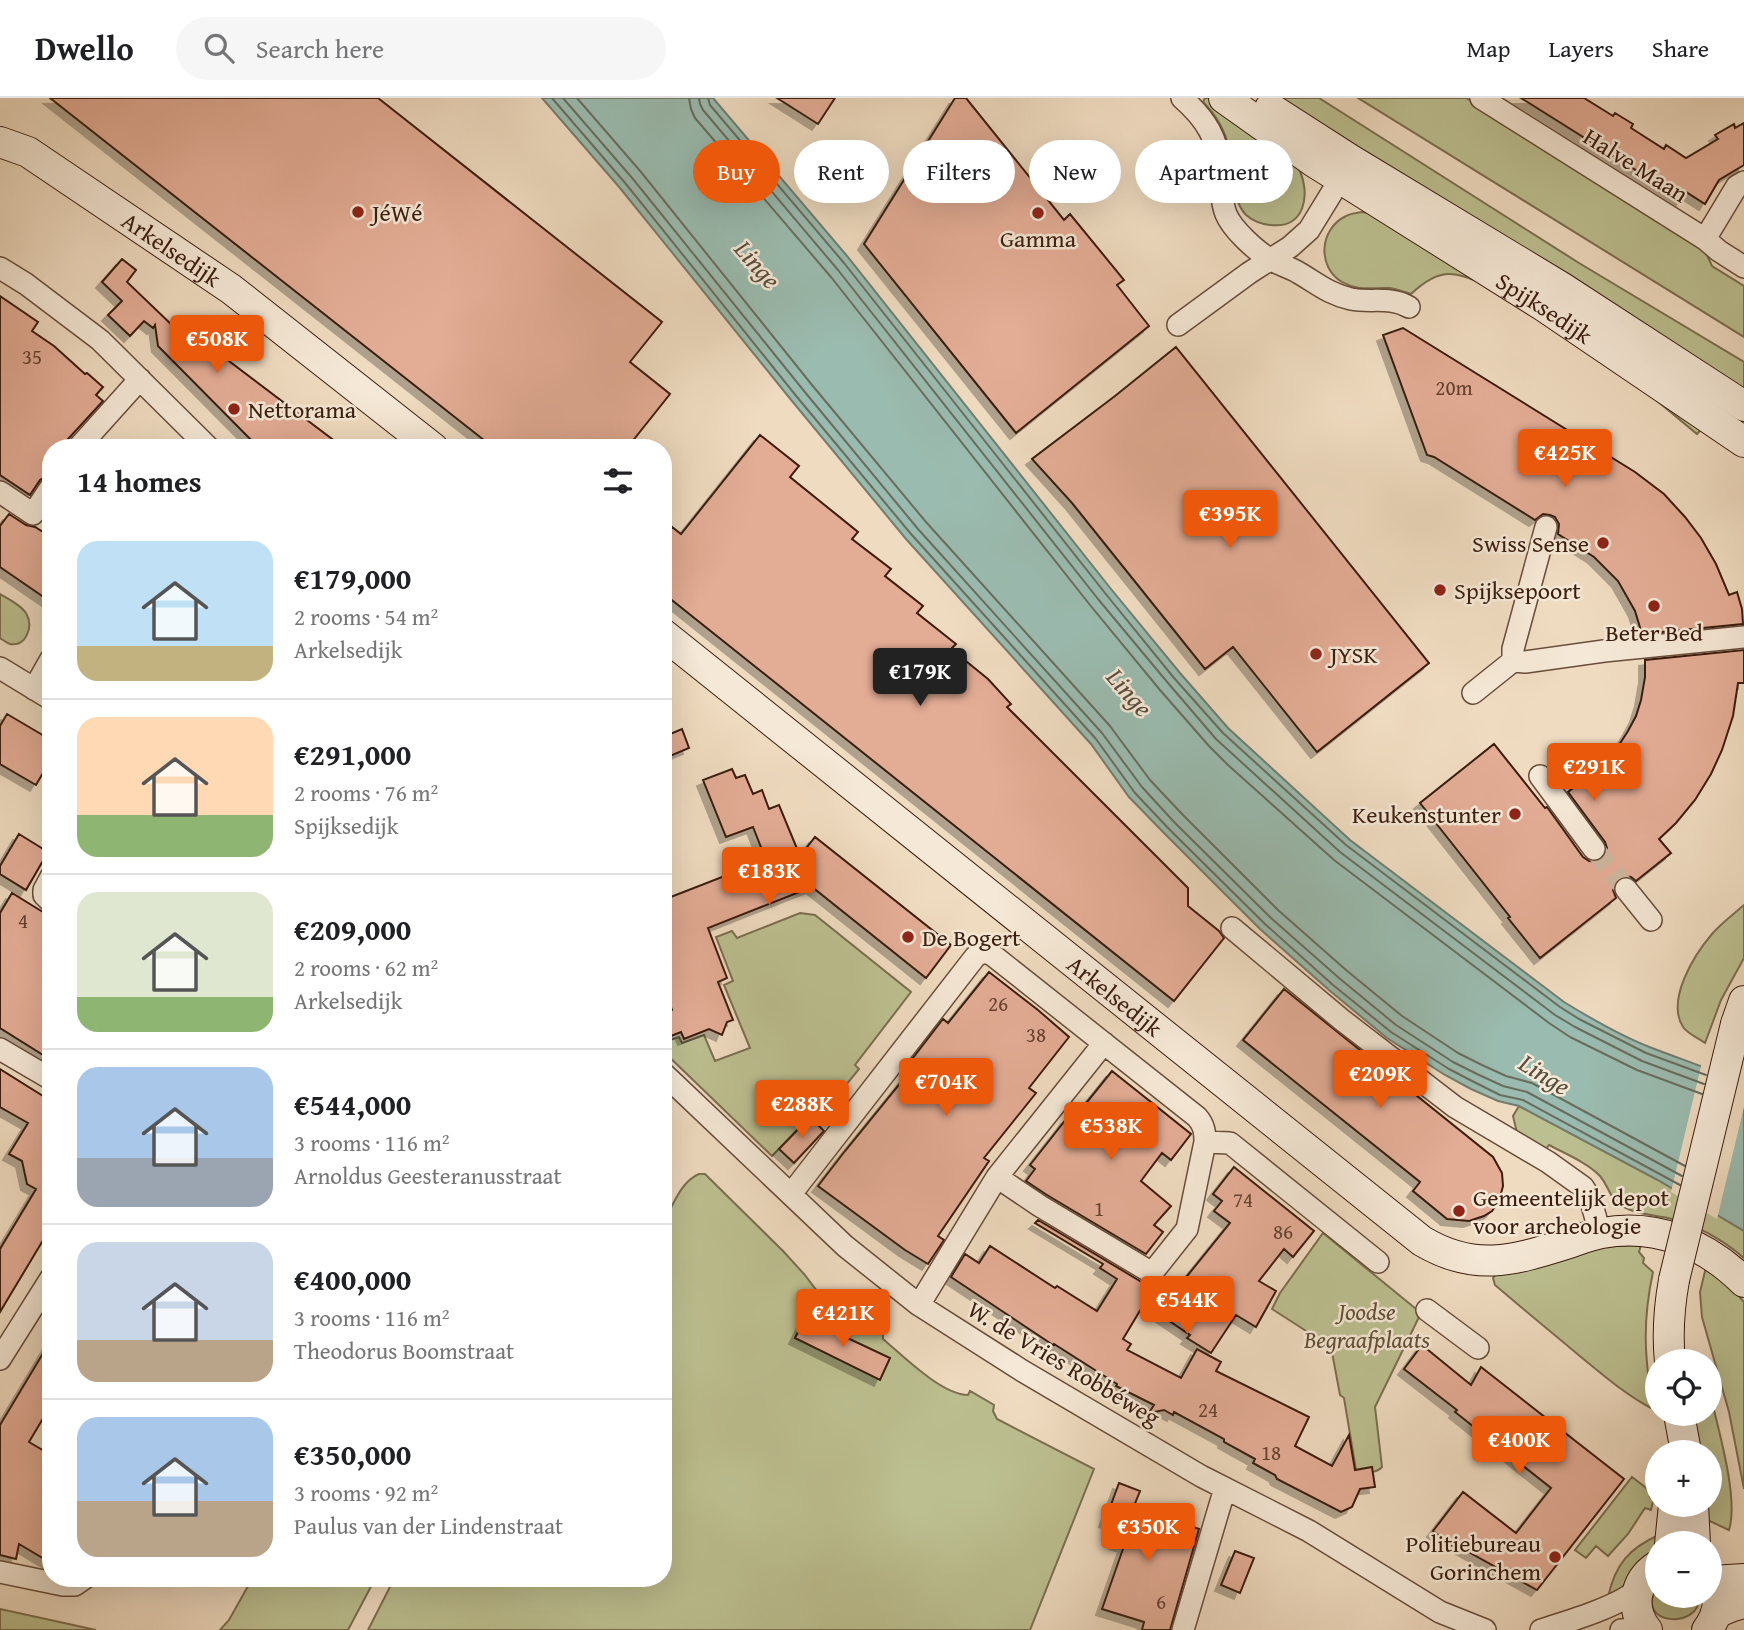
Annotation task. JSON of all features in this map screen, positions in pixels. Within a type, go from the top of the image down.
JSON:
[{"type":"main road","name":"Spijksedijk","points":[[1224,98],[1303,155],[1346,170],[1561,287],[1744,406]]},
{"type":"main road","name":"Spijksedijk","points":[[1255,98],[1346,170],[1744,442]]},
{"type":"main road","name":"Arkelsedijk","points":[[0,142],[28,152],[231,289],[422,439]]},
{"type":"main road","name":"Arkelsedijk","points":[[672,641],[1422,1241],[1456,1258],[1493,1261],[1523,1258],[1600,1233],[1646,1231],[1685,1241],[1722,1261],[1744,1282]]},
{"type":"main road","points":[[1669,1349],[1667,1335],[1674,1280],[1740,1012]]},
{"type":"main road","points":[[1722,1579],[1744,1579]]},
{"type":"main road","points":[[1638,1629],[1636,1606],[1645,1584]]},
{"type":"street","points":[[1182,98],[1203,118],[1211,133],[1217,148],[1226,215],[1242,236],[1269,259],[1297,271],[1321,288],[1337,295],[1364,300],[1392,300],[1409,307]]},
{"type":"street","name":"Halve Maan","points":[[1480,98],[1705,239],[1744,267]]},
{"type":"street","points":[[1178,325],[1269,259],[1290,247],[1310,230],[1346,170]]},
{"type":"street","points":[[1705,239],[1737,186],[1744,183]]},
{"type":"street","points":[[0,268],[26,284],[100,340],[200,439]]},
{"type":"street","points":[[86,439],[140,379]]},
{"type":"street","points":[[0,492],[33,514],[42,500]]},
{"type":"street","points":[[1513,662],[1513,649],[1546,527]]},
{"type":"street","points":[[1474,693],[1513,662],[1744,637]]},
{"type":"street","points":[[0,667],[42,694]]},
{"type":"street","points":[[1540,776],[1594,849]]},
{"type":"street","points":[[1626,890],[1651,920]]},
{"type":"street","points":[[1232,928],[1342,1020],[1455,1107],[1548,1162],[1583,1187],[1590,1198],[1600,1233]]},
{"type":"street","points":[[791,1194],[979,953],[995,957],[1197,1117],[1204,1129],[1205,1142],[1187,1229],[1152,1273],[997,1177]]},
{"type":"street","points":[[919,1305],[997,1177],[1104,1043]]},
{"type":"street","points":[[0,1049],[42,1074]]},
{"type":"street","name":"W. de Vries Robbéweg","points":[[672,1082],[845,1246],[919,1305],[1021,1370],[1225,1488],[1308,1531],[1440,1612],[1485,1630]]},
{"type":"street","points":[[1205,1142],[1230,1143],[1378,1262]]},
{"type":"street","points":[[0,1359],[42,1292]]},
{"type":"street","points":[[1427,1310],[1478,1348]]},
{"type":"street","points":[[1183,1630],[1225,1488]]},
{"type":"street","points":[[0,1572],[42,1581]]},
{"type":"street","points":[[1548,1629],[1632,1595],[1645,1580]]},
{"type":"green space","points":[[1205,98],[1215,98],[1265,140],[1226,140],[1216,118],[1203,102]]},
{"type":"green space","points":[[1263,98],[1319,98],[1579,263],[1744,362],[1744,399]]},
{"type":"green space","points":[[1358,98],[1466,98],[1702,244],[1712,266],[1744,286],[1744,337]]},
{"type":"green space","points":[[1293,164],[1299,169],[1303,179],[1304,199],[1298,216],[1291,222],[1282,225],[1263,224],[1254,221],[1238,203],[1293,203]]},
{"type":"green space","points":[[1362,212],[1396,224],[1495,281],[1689,413],[1704,426],[1697,434],[1650,395],[1491,287],[1449,274],[1432,279],[1411,294],[1390,288],[1360,288],[1342,282],[1328,267],[1324,248],[1326,239],[1337,222],[1348,215]]},
{"type":"green space","points":[[0,594],[19,606],[29,620],[27,635],[16,644],[10,644],[0,638]]},
{"type":"green space","points":[[1744,905],[1744,958],[1721,1000],[1705,1043],[1683,1027],[1678,1004],[1680,991],[1690,966],[1705,943],[1719,926]]},
{"type":"green space","points":[[800,913],[815,915],[911,992],[855,1065],[859,1069],[815,1123],[809,1118],[772,1156],[672,1060],[672,1039],[679,1037],[682,1043],[704,1035],[715,1061],[750,1048],[724,985],[733,981],[716,937],[732,931],[737,938]]},
{"type":"green space","points":[[1519,1106],[1658,1180],[1742,1229],[1744,1258],[1699,1229],[1620,1205],[1600,1176],[1589,1167],[1549,1145],[1546,1149],[1517,1133],[1513,1116]]},
{"type":"green space","points":[[705,1174],[783,1251],[833,1312],[837,1314],[845,1305],[935,1382],[958,1393],[968,1395],[970,1391],[994,1405],[993,1411],[997,1419],[1094,1469],[1030,1630],[368,1630],[390,1587],[672,1587],[672,1207],[682,1188],[693,1177]]},
{"type":"green space","name":"Joodse Begraafplaats","points":[[1323,1233],[1421,1313],[1375,1407],[1382,1467],[1373,1472],[1356,1470],[1344,1398],[1340,1395],[1331,1347],[1272,1309],[1280,1293]]},
{"type":"green space","points":[[1641,1245],[1639,1252],[1644,1258],[1643,1263],[1653,1272],[1647,1307],[1645,1405],[1581,1357],[1495,1285],[1493,1278],[1497,1273],[1593,1247]]},
{"type":"green space","points":[[1706,1267],[1731,1287],[1744,1302],[1744,1489],[1722,1387],[1722,1349],[1711,1349],[1702,1317],[1700,1292]]},
{"type":"green space","points":[[1693,1426],[1718,1426],[1721,1440],[1695,1440]]},
{"type":"green space","points":[[1722,1444],[1731,1500],[1729,1530],[1701,1517],[1722,1517]]},
{"type":"green space","points":[[1632,1477],[1645,1487],[1645,1508],[1628,1534],[1608,1556],[1596,1546],[1586,1558],[1575,1550]]},
{"type":"green space","points":[[1645,1542],[1645,1565],[1621,1591],[1608,1597],[1619,1567]]},
{"type":"green space","points":[[247,1587],[371,1587],[348,1630],[220,1630],[229,1620]]},
{"type":"green space","points":[[1696,1608],[1681,1618],[1670,1619],[1654,1610]]},
{"type":"green space","points":[[0,1609],[96,1630],[0,1630]]},
{"type":"water","name":"Linge","points":[[542,98],[713,98],[749,140],[693,140],[693,203],[780,203],[780,177],[794,194],[794,203],[802,203],[847,256],[1111,589],[1228,728],[1350,840],[1564,1002],[1630,1038],[1744,1084],[1744,1231],[1658,1180],[1519,1106],[1498,1101],[1445,1075],[1387,1038],[1260,929],[1129,797],[1091,744],[906,539],[620,188]]},
{"type":"pier","points":[[1702,1062],[1744,1080],[1744,1107],[1717,1219],[1671,1192]]},
{"type":"building","name":"JéWé","points":[[50,98],[378,98],[662,322],[630,362],[670,394],[634,439],[483,439]]},
{"type":"building","points":[[777,98],[835,98],[818,124]]},
{"type":"building","points":[[955,98],[966,98],[1000,140],[929,140]]},
{"type":"building","points":[[1521,98],[1584,98],[1613,116],[1615,113],[1633,124],[1631,128],[1664,149],[1666,145],[1686,158],[1718,139],[1715,135],[1734,124],[1735,128],[1744,123],[1744,165],[1719,180],[1705,204],[1686,192],[1682,199]]},
{"type":"building","points":[[1015,159],[1029,176],[1029,203],[1050,203],[1064,220],[1070,214],[1124,280],[1117,285],[1149,326],[1016,433],[864,244],[903,181],[903,203],[1015,203]]},
{"type":"building","points":[[122,259],[136,270],[127,282],[175,328],[180,324],[332,439],[250,439],[158,346],[155,325],[153,328],[144,321],[130,336],[108,315],[122,301],[102,282]]},
{"type":"building","points":[[0,296],[38,322],[32,331],[103,387],[96,395],[103,401],[68,439],[42,439],[42,479],[30,495],[0,475]]},
{"type":"building","points":[[1403,328],[1635,472],[1664,494],[1701,538],[1729,595],[1737,592],[1743,624],[1642,634],[1635,611],[1618,581],[1594,557],[1558,534],[1559,524],[1555,517],[1543,514],[1535,520],[1427,455],[1383,335]]},
{"type":"building","points":[[1176,347],[1429,663],[1317,752],[1233,647],[1205,669],[1072,503],[1032,459]]},
{"type":"building","points":[[760,435],[799,466],[790,477],[858,532],[852,539],[891,569],[885,576],[923,606],[917,613],[956,644],[951,649],[988,679],[1011,704],[1007,707],[1188,888],[1188,906],[1224,938],[1174,1001],[672,600],[672,527],[681,534]]},
{"type":"building","points":[[9,514],[42,531],[42,596],[0,567],[0,526]]},
{"type":"building","points":[[1744,650],[1744,683],[1738,683],[1733,716],[1722,750],[1695,800],[1659,839],[1671,853],[1636,881],[1625,876],[1617,879],[1613,890],[1616,898],[1540,958],[1420,803],[1494,744],[1545,808],[1547,807],[1583,857],[1595,862],[1601,860],[1606,854],[1605,842],[1568,792],[1598,768],[1628,731],[1641,700],[1645,660]]},
{"type":"building","points":[[7,714],[42,735],[42,775],[36,785],[0,764],[0,726]]},
{"type":"building","points":[[682,729],[689,748],[672,755],[672,733]]},
{"type":"building","name":"De Bogert","points":[[732,769],[736,778],[745,775],[753,794],[762,790],[769,809],[779,805],[800,856],[815,837],[951,945],[926,978],[812,887],[708,928],[727,978],[718,982],[733,1020],[727,1022],[722,1035],[709,1029],[684,1039],[681,1032],[672,1036],[672,897],[766,860],[753,827],[726,837],[703,780]]},
{"type":"building","points":[[19,834],[42,848],[42,862],[26,890],[0,874],[0,866]]},
{"type":"building","points":[[12,893],[42,911],[42,1054],[0,1028],[0,913]]},
{"type":"building","points":[[989,972],[1069,1037],[1029,1088],[1036,1093],[984,1158],[989,1161],[938,1236],[944,1240],[928,1264],[818,1186],[911,1070],[906,1067],[943,1019],[948,1023]]},
{"type":"building","points":[[1284,989],[1493,1157],[1502,1173],[1503,1186],[1499,1201],[1492,1211],[1469,1221],[1447,1219],[1413,1191],[1420,1182],[1243,1040]]},
{"type":"building","points":[[0,1069],[42,1095],[42,1242],[0,1312],[0,1249],[36,1189],[27,1184],[22,1161],[9,1154],[28,1123],[0,1107]]},
{"type":"building","points":[[1112,1071],[1191,1134],[1171,1160],[1162,1153],[1141,1181],[1171,1206],[1154,1225],[1163,1232],[1146,1254],[1026,1181],[1035,1169],[1030,1165],[1067,1118],[1071,1122]]},
{"type":"building","points":[[810,1117],[824,1131],[794,1163],[779,1149]]},
{"type":"building","points":[[1234,1167],[1314,1231],[1293,1257],[1284,1249],[1259,1281],[1276,1291],[1256,1327],[1236,1315],[1211,1353],[1187,1338],[1190,1335],[1144,1304],[1123,1339],[1131,1344],[1127,1350],[1181,1378],[1197,1349],[1221,1362],[1216,1371],[1309,1417],[1295,1446],[1332,1466],[1349,1435],[1355,1470],[1372,1467],[1375,1487],[1360,1489],[1352,1507],[1341,1512],[1277,1479],[1275,1475],[1253,1463],[1255,1459],[1174,1412],[1173,1415],[1164,1410],[1149,1413],[1154,1405],[1116,1386],[1117,1384],[951,1277],[965,1254],[979,1263],[990,1246],[1055,1288],[1057,1286],[1097,1311],[1117,1279],[1100,1268],[1103,1264],[1035,1223],[1038,1220],[1145,1284],[1171,1296],[1230,1223],[1214,1211],[1222,1201],[1213,1194]]},
{"type":"building","points":[[805,1318],[890,1358],[880,1380],[795,1338]]},
{"type":"building","points":[[1422,1345],[1471,1385],[1481,1367],[1624,1479],[1537,1590],[1456,1545],[1454,1547],[1433,1531],[1463,1492],[1516,1533],[1551,1488],[1404,1369]]},
{"type":"building","points":[[42,1355],[42,1420],[29,1442],[42,1450],[42,1558],[19,1544],[16,1559],[0,1555],[0,1425]]},
{"type":"building","points":[[1119,1483],[1140,1491],[1134,1506],[1199,1529],[1170,1630],[1142,1630],[1144,1622],[1102,1609],[1124,1546],[1115,1543],[1121,1527],[1105,1521]]},
{"type":"building","points":[[1235,1551],[1254,1558],[1240,1593],[1221,1585]]},
{"type":"tunnel","points":[[1594,849],[1626,889]]},
{"type":"place","name":"JéWé","points":[[358,212]]},
{"type":"place","name":"Gamma","points":[[1038,213]]},
{"type":"place","name":"Nettorama","points":[[234,409]]},
{"type":"place","name":"Swiss Sense","points":[[1603,543]]},
{"type":"place","name":"Spijksepoort","points":[[1440,590]]},
{"type":"place","name":"Beter Bed","points":[[1654,606]]},
{"type":"place","name":"JYSK","points":[[1316,654]]},
{"type":"place","name":"Keukenstunter","points":[[1515,814]]},
{"type":"place","name":"De Bogert","points":[[908,937]]},
{"type":"place","name":"Gemeentelijk depot voor archeologie","points":[[1459,1211]]},
{"type":"place","name":"Politiebureau Gorinchem","points":[[1555,1557]]}]
